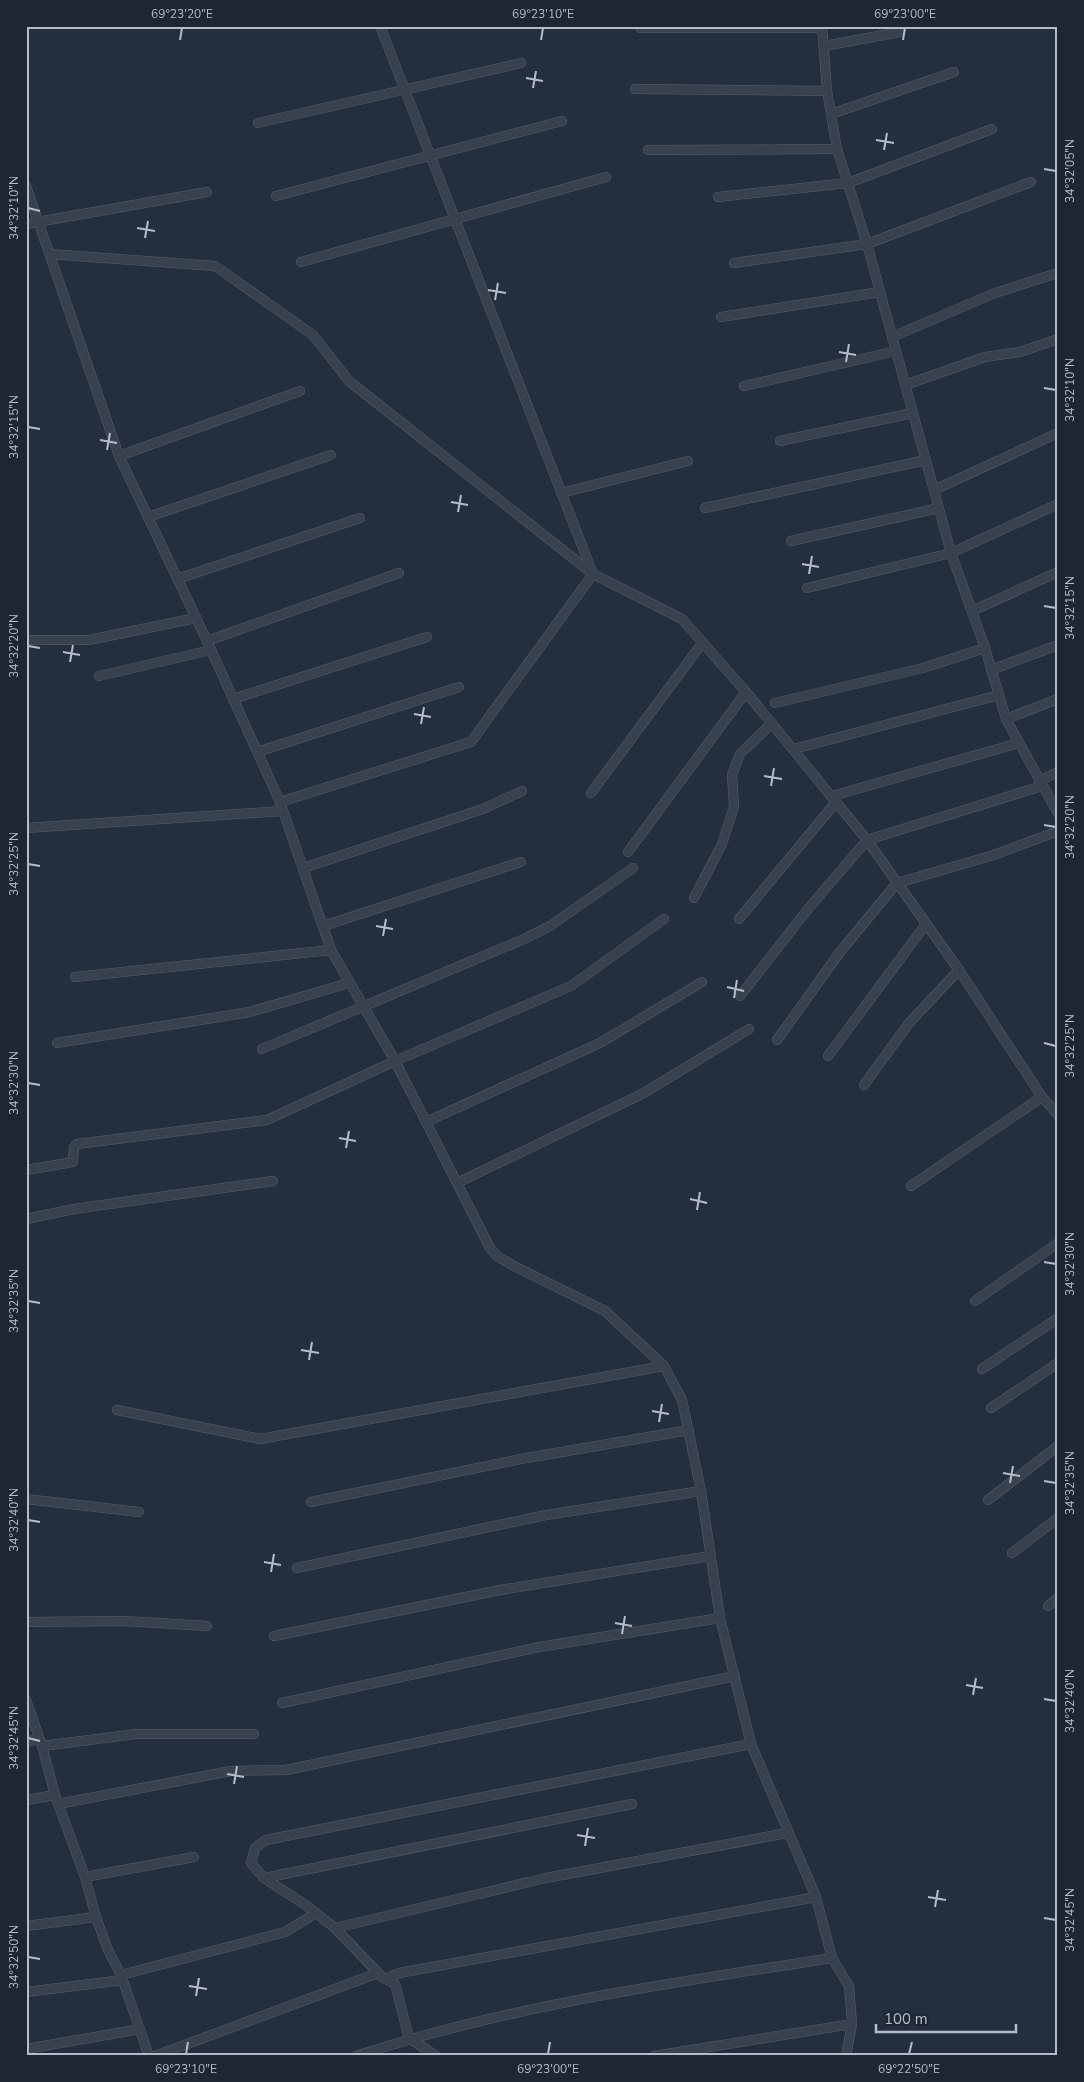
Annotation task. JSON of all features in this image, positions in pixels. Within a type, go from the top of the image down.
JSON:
[{"type":"street","points":[[380,26],[593,574]]},
{"type":"street","points":[[640,28],[822,27],[827,92],[837,149],[867,244],[951,553],[985,648],[1006,719],[1040,783],[1058,812]]},
{"type":"street","points":[[824,46],[900,32]]},
{"type":"street","points":[[258,124],[521,63]]},
{"type":"street","points":[[831,114],[954,72]]},
{"type":"street","points":[[635,89],[827,92]]},
{"type":"street","points":[[276,196],[562,121]]},
{"type":"street","points":[[718,197],[848,183],[992,129]]},
{"type":"street","points":[[648,150],[837,149]]},
{"type":"street","points":[[301,262],[606,177]]},
{"type":"street","points":[[734,263],[867,244],[1031,182]]},
{"type":"street","points":[[26,186],[119,456],[207,641],[282,806],[331,950],[395,1062],[458,1182],[490,1248],[497,1256],[605,1311],[664,1366],[682,1400],[701,1491],[720,1618],[751,1744],[787,1834],[816,1896],[832,1958],[848,1986],[852,2024],[846,2056]]},
{"type":"street","points":[[26,224],[207,192]]},
{"type":"street","points":[[49,254],[215,266],[313,335],[349,381],[593,574],[682,619],[794,749],[867,840],[959,970],[1042,1098],[1058,1115]]},
{"type":"street","points":[[892,337],[995,293],[1058,273]]},
{"type":"street","points":[[722,318],[880,292]]},
{"type":"street","points":[[905,385],[986,357],[1020,352],[1058,339]]},
{"type":"street","points":[[744,386],[896,351]]},
{"type":"street","points":[[119,456],[300,392]]},
{"type":"street","points":[[780,441],[913,412]]},
{"type":"street","points":[[934,490],[1058,432]]},
{"type":"street","points":[[148,517],[331,455]]},
{"type":"street","points":[[561,493],[688,460]]},
{"type":"street","points":[[705,508],[926,460]]},
{"type":"street","points":[[807,588],[951,553],[1058,504]]},
{"type":"street","points":[[791,541],[939,508]]},
{"type":"street","points":[[177,579],[360,518]]},
{"type":"street","points":[[972,612],[1058,572]]},
{"type":"street","points":[[207,641],[399,573]]},
{"type":"street","points":[[26,828],[282,806],[471,742],[593,574]]},
{"type":"street","points":[[26,640],[89,640],[196,618]]},
{"type":"street","points":[[233,699],[427,637]]},
{"type":"street","points":[[591,793],[703,642]]},
{"type":"street","points":[[991,670],[1058,645]]},
{"type":"street","points":[[775,702],[923,668],[985,648]]},
{"type":"street","points":[[99,676],[211,650]]},
{"type":"street","points":[[257,752],[459,687]]},
{"type":"street","points":[[628,852],[746,692]]},
{"type":"street","points":[[794,749],[999,695]]},
{"type":"street","points":[[1006,719],[1058,699]]},
{"type":"street","points":[[694,898],[722,844],[734,807],[732,774],[740,754],[772,723]]},
{"type":"street","points":[[739,919],[834,799],[1019,743]]},
{"type":"street","points":[[740,996],[808,909],[867,840],[1040,783],[1058,772]]},
{"type":"street","points":[[303,868],[483,809],[522,791]]},
{"type":"street","points":[[777,1040],[840,952],[897,883],[994,855],[1058,831]]},
{"type":"street","points":[[322,926],[521,862]]},
{"type":"street","points":[[262,1049],[524,939],[550,926],[633,868]]},
{"type":"street","points":[[26,1170],[73,1162],[74,1147],[77,1144],[267,1120],[571,986],[664,919]]},
{"type":"street","points":[[828,1056],[926,924]]},
{"type":"street","points":[[75,977],[331,950]]},
{"type":"street","points":[[864,1085],[909,1023],[959,970]]},
{"type":"street","points":[[426,1122],[600,1043],[702,982]]},
{"type":"street","points":[[57,1043],[250,1012],[349,983]]},
{"type":"street","points":[[458,1182],[642,1094],[749,1029]]},
{"type":"street","points":[[911,1186],[1042,1098]]},
{"type":"street","points":[[26,1219],[74,1209],[274,1181]]},
{"type":"street","points":[[975,1301],[1058,1243]]},
{"type":"street","points":[[982,1369],[1058,1318]]},
{"type":"street","points":[[991,1408],[1058,1364]]},
{"type":"street","points":[[117,1410],[260,1439],[664,1366]]},
{"type":"street","points":[[311,1502],[521,1458],[688,1430]]},
{"type":"street","points":[[988,1500],[1058,1446]]},
{"type":"street","points":[[297,1568],[546,1515],[701,1491]]},
{"type":"street","points":[[26,1499],[139,1512]]},
{"type":"street","points":[[1012,1553],[1058,1518]]},
{"type":"street","points":[[274,1636],[500,1590],[710,1556]]},
{"type":"street","points":[[1048,1606],[1058,1598]]},
{"type":"street","points":[[282,1703],[539,1647],[720,1618]]},
{"type":"street","points":[[26,1622],[125,1621],[207,1626]]},
{"type":"street","points":[[58,1804],[231,1770],[286,1770],[735,1676]]},
{"type":"street","points":[[26,1700],[41,1743],[55,1795],[85,1877],[96,1917],[108,1950],[122,1977],[149,2056]]},
{"type":"street","points":[[26,1741],[41,1743],[136,1734],[254,1734]]},
{"type":"street","points":[[436,2056],[409,2038],[395,1984],[378,1973],[334,1928],[316,1913],[264,1878],[251,1863],[255,1848],[266,1840],[751,1744]]},
{"type":"street","points":[[26,1800],[55,1795]]},
{"type":"street","points":[[264,1878],[632,1804]]},
{"type":"street","points":[[334,1928],[546,1878],[787,1834]]},
{"type":"street","points":[[85,1877],[194,1857]]},
{"type":"street","points":[[386,1978],[408,1972],[816,1896]]},
{"type":"street","points":[[26,1992],[122,1977],[285,1932],[316,1913]]},
{"type":"street","points":[[26,1926],[96,1917]]},
{"type":"street","points":[[356,2056],[409,2038],[522,2010],[679,1982],[832,1958]]},
{"type":"street","points":[[155,2056],[378,1973]]},
{"type":"street","points":[[654,2056],[852,2024]]},
{"type":"street","points":[[26,2049],[140,2029]]}]
